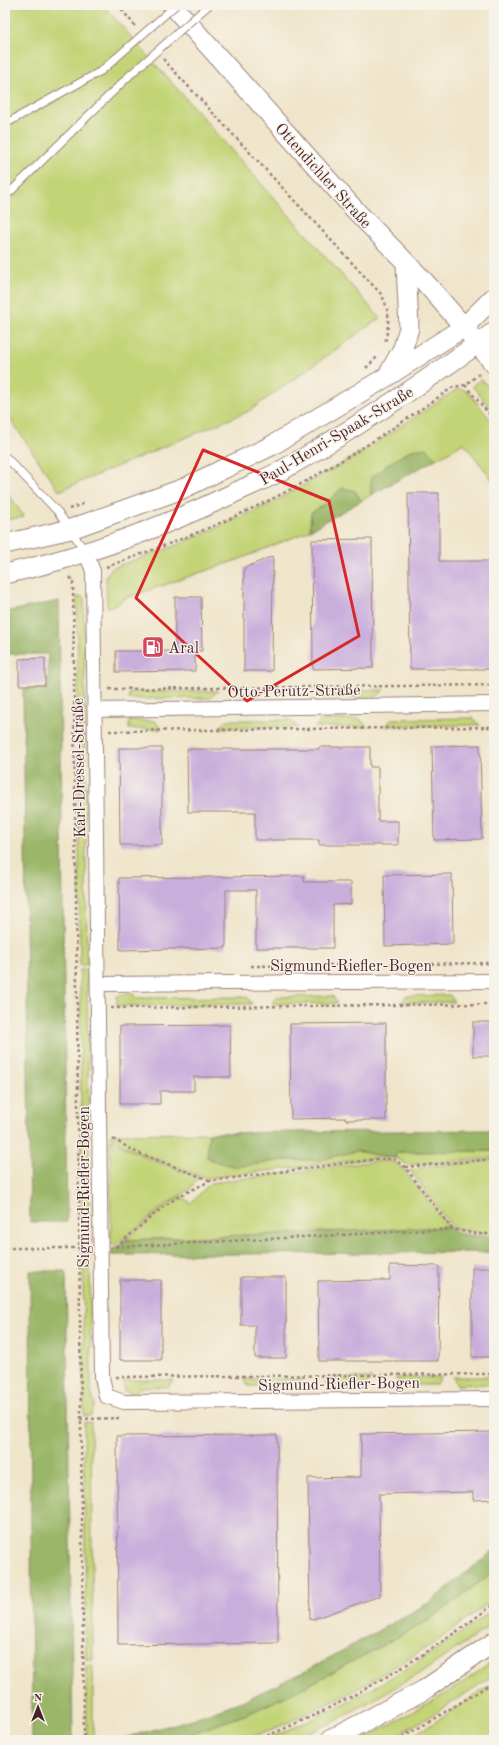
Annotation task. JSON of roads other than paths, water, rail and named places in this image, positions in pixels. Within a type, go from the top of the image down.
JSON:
[{"type":"main road","name":"Ottendichler Straße","points":[[172,5],[355,210],[464,327],[494,364]]},
{"type":"main road","points":[[388,376],[403,348],[409,328],[406,263]]},
{"type":"main road","name":"Paul-Henri-Spaak-Straße","points":[[5,544],[71,529],[182,489],[271,446],[388,376],[464,327],[494,297]]},
{"type":"main road","name":"Paul-Henri-Spaak-Straße","points":[[5,574],[86,553],[192,513],[283,470],[368,419],[441,371],[494,332]]},
{"type":"main road","points":[[330,1740],[424,1690],[494,1642]]},
{"type":"street","name":"Karl-Dressel-Straße","points":[[86,553],[93,571],[99,984]]},
{"type":"street","name":"Otto-Perutz-Straße","points":[[95,710],[494,704]]},
{"type":"street","name":"Sigmund-Riefler-Bogen","points":[[494,981],[99,984],[102,1377],[106,1396],[124,1402],[494,1399]]},
{"type":"lane","points":[[5,124],[101,71],[176,5]]},
{"type":"lane","points":[[5,197],[131,74],[209,5]]},
{"type":"lane","points":[[5,456],[58,512],[86,553]]},
{"type":"place","name":"Aral","points":[[153,647]]}]
